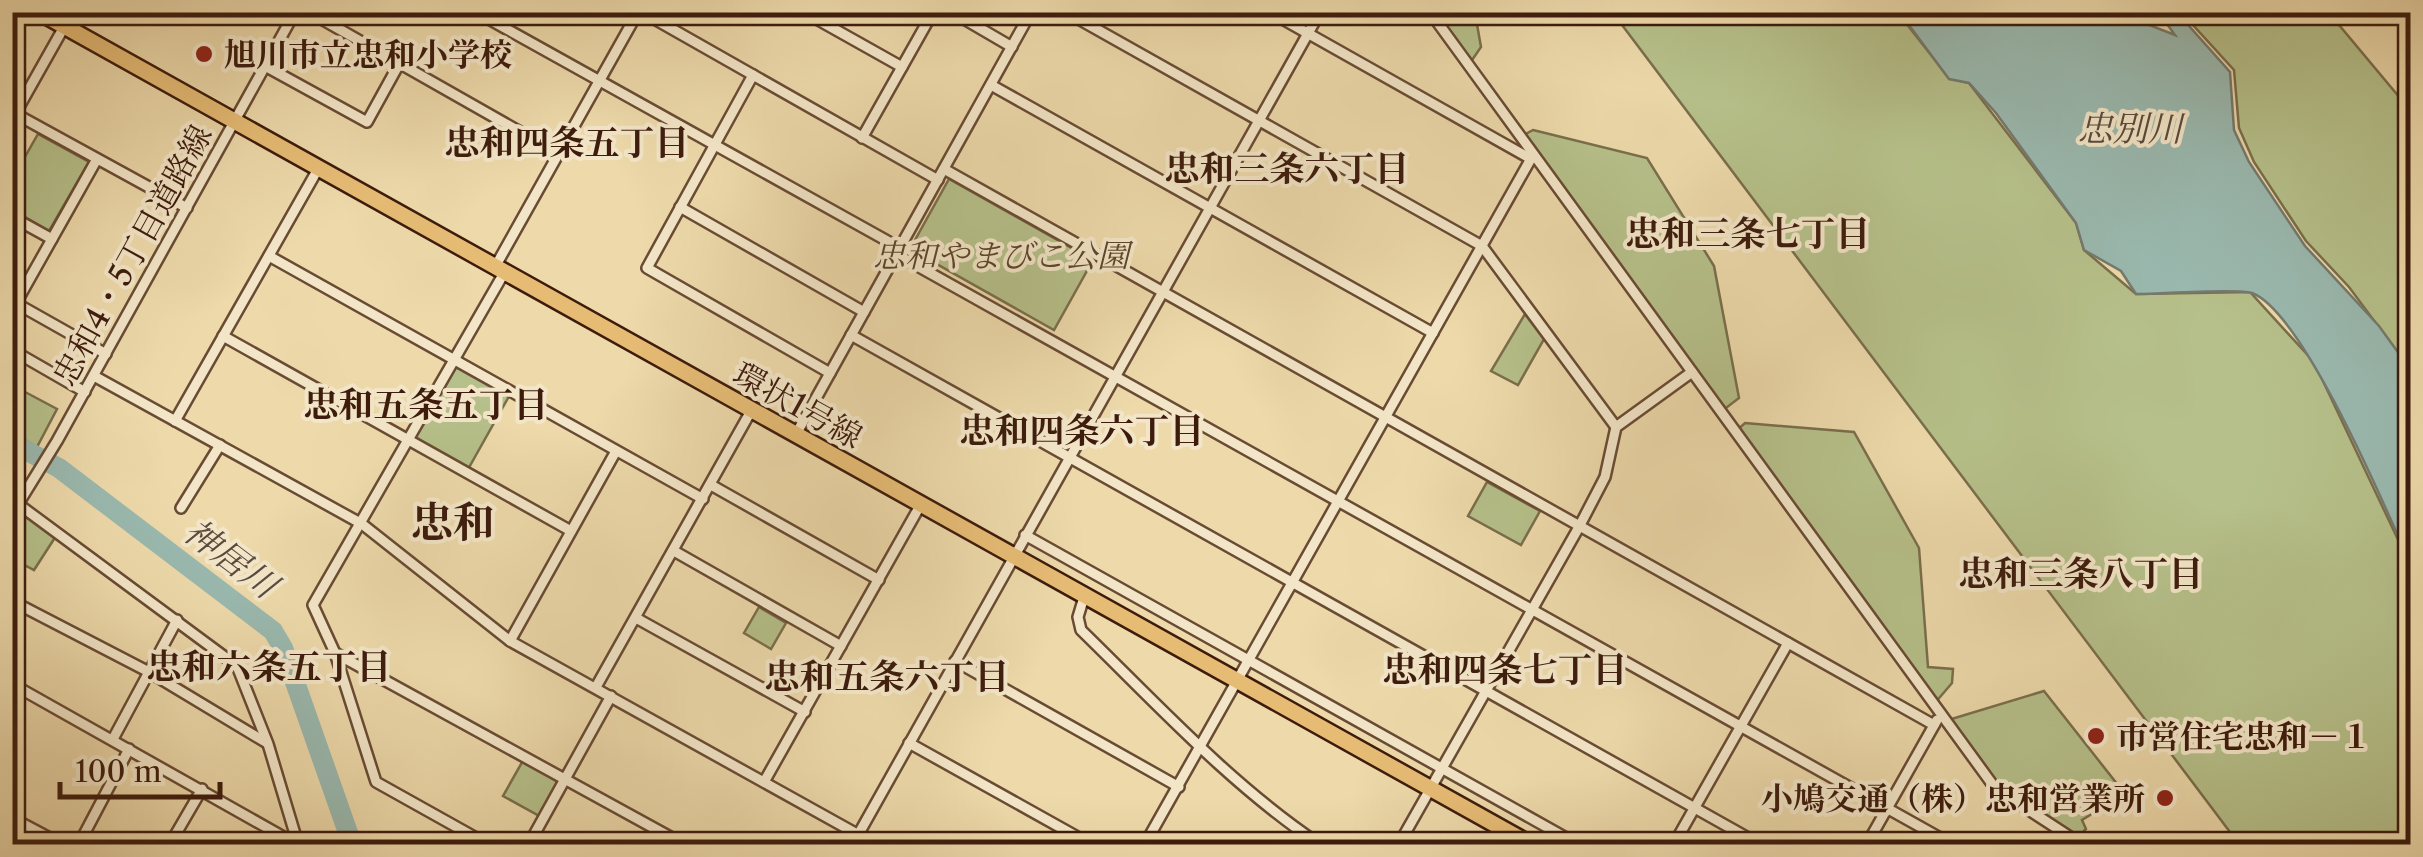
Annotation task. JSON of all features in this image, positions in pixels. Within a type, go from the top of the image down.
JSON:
[{"type":"main road","name":"環状1号線","points":[[40,12],[1530,844]]},
{"type":"street","name":"忠和4・5丁目道路線","points":[[12,514],[58,441],[294,12]]},
{"type":"street","points":[[309,12],[559,154]]},
{"type":"street","points":[[476,12],[1952,844]]},
{"type":"street","points":[[486,844],[376,782],[335,653],[313,605],[455,360],[559,154],[640,12],[938,180]]},
{"type":"street","points":[[804,12],[902,67]]},
{"type":"street","points":[[862,138],[932,12]]},
{"type":"street","points":[[952,12],[1012,47]]},
{"type":"street","points":[[795,436],[1031,12]]},
{"type":"street","points":[[1066,12],[1482,246],[1616,427]]},
{"type":"street","points":[[1270,12],[1532,157]]},
{"type":"street","points":[[855,840],[1320,12]]},
{"type":"street","points":[[1430,12],[1995,788],[2080,844]]},
{"type":"street","points":[[64,27],[14,113],[187,208]]},
{"type":"street","points":[[265,66],[367,122],[399,64]]},
{"type":"street","points":[[752,76],[647,268],[830,373]]},
{"type":"street","points":[[990,85],[1433,333]]},
{"type":"street","points":[[1146,844],[1532,157]]},
{"type":"street","points":[[98,159],[14,302],[106,354]]},
{"type":"street","points":[[944,169],[1934,726]]},
{"type":"street","points":[[175,420],[318,170]]},
{"type":"street","points":[[680,207],[864,312]]},
{"type":"street","points":[[12,216],[52,238]]},
{"type":"street","points":[[269,256],[703,499]]},
{"type":"street","points":[[223,336],[572,530]]},
{"type":"street","points":[[851,336],[1759,844]]},
{"type":"street","points":[[12,350],[85,392]]},
{"type":"street","points":[[1399,844],[1579,527],[1605,477],[1616,427],[1692,372]]},
{"type":"street","points":[[94,376],[362,524],[510,641],[764,782],[855,840],[874,844]]},
{"type":"street","points":[[596,687],[751,412]]},
{"type":"street","points":[[181,508],[220,445]]},
{"type":"street","points":[[510,641],[616,451]]},
{"type":"street","points":[[710,484],[879,580]]},
{"type":"street","points":[[18,504],[237,666],[268,744],[297,844]]},
{"type":"street","points":[[764,782],[921,504]]},
{"type":"street","points":[[1025,535],[1577,844]]},
{"type":"street","points":[[674,551],[842,646]]},
{"type":"street","points":[[1084,597],[1078,618],[1080,630],[1282,820],[1319,844]]},
{"type":"street","points":[[12,601],[149,672],[268,744]]},
{"type":"street","points":[[636,618],[805,712]]},
{"type":"street","points":[[113,739],[177,620]]},
{"type":"street","points":[[1674,844],[1788,642]]},
{"type":"street","points":[[335,653],[683,844]]},
{"type":"street","points":[[955,661],[1179,786]]},
{"type":"street","points":[[12,684],[297,844]]},
{"type":"street","points":[[529,844],[611,696]]},
{"type":"street","points":[[1867,844],[1940,713]]},
{"type":"street","points":[[910,743],[1090,844]]},
{"type":"street","points":[[78,844],[129,749]]},
{"type":"street","points":[[170,844],[202,789]]},
{"type":"street","points":[[12,818],[61,844]]},
{"type":"street","points":[[273,844],[279,834]]},
{"type":"green space","points":[[1430,13],[1475,13],[1481,47],[1468,66]]},
{"type":"green space","points":[[1613,13],[1898,13],[1949,78],[1969,83],[2076,223],[2084,250],[2136,294],[2250,292],[2314,362],[2410,565],[2410,844],[2239,844]]},
{"type":"green space","points":[[2182,13],[2329,13],[2410,110],[2410,369],[2349,287],[2306,241],[2254,162],[2239,128],[2234,70]]},
{"type":"green space","points":[[1533,130],[1647,158],[1714,266],[1739,398],[1722,411],[1520,137]]},
{"type":"green space","points":[[38,134],[89,162],[49,231],[13,210],[13,178]]},
{"type":"green space","name":"忠和やまびこ公園","points":[[949,179],[1093,260],[1054,330],[910,249]]},
{"type":"green space","points":[[1525,314],[1544,339],[1518,385],[1491,371]]},
{"type":"green space","points":[[455,360],[512,391],[467,471],[410,439]]},
{"type":"green space","points":[[12,385],[57,409],[37,447],[13,433]]},
{"type":"green space","points":[[1745,423],[1854,432],[1919,548],[1928,667],[1953,669],[1952,683],[1934,704],[1736,431]]},
{"type":"green space","points":[[1487,482],[1540,511],[1521,545],[1468,516]]},
{"type":"green space","points":[[25,515],[56,536],[34,570],[13,559],[13,537]]},
{"type":"green space","points":[[759,607],[786,623],[771,649],[744,633]]},
{"type":"green space","points":[[2044,691],[2125,794],[2082,820],[2086,829],[2075,840],[1995,788],[1945,721]]},
{"type":"green space","points":[[525,757],[565,778],[543,818],[503,796]]},
{"type":"water","name":"忠別川","points":[[1900,13],[2138,13],[2149,25],[2175,35],[2159,13],[2181,17],[2230,72],[2234,130],[2249,162],[2305,246],[2379,326],[2410,369],[2410,563],[2341,415],[2295,336],[2272,308],[2252,293],[2244,292],[2136,294],[2121,271],[2084,250],[2076,223],[1996,113],[1969,83],[1949,79]]},
{"type":"waterway","name":"神居川","points":[[12,443],[59,468],[273,631],[283,648],[352,844]]},
{"type":"place","name":"旭川市立忠和小学校","points":[[204,54]]},
{"type":"place","name":"市営住宅忠和－１","points":[[2096,736]]},
{"type":"place","name":"小鳩交通（株）忠和営業所","points":[[2165,798]]},
{"type":"district","name":"忠和四条五丁目","points":[[567,142]]},
{"type":"district","name":"忠和三条六丁目","points":[[1287,168]]},
{"type":"district","name":"忠和三条七丁目","points":[[1748,233]]},
{"type":"district","name":"忠和五条五丁目","points":[[426,404]]},
{"type":"district","name":"忠和四条六丁目","points":[[1082,430]]},
{"type":"district","name":"忠和","points":[[453,522]]},
{"type":"district","name":"忠和三条八丁目","points":[[2081,573]]},
{"type":"district","name":"忠和六条五丁目","points":[[269,666]]},
{"type":"district","name":"忠和四条七丁目","points":[[1505,669]]},
{"type":"district","name":"忠和五条六丁目","points":[[887,676]]}]
